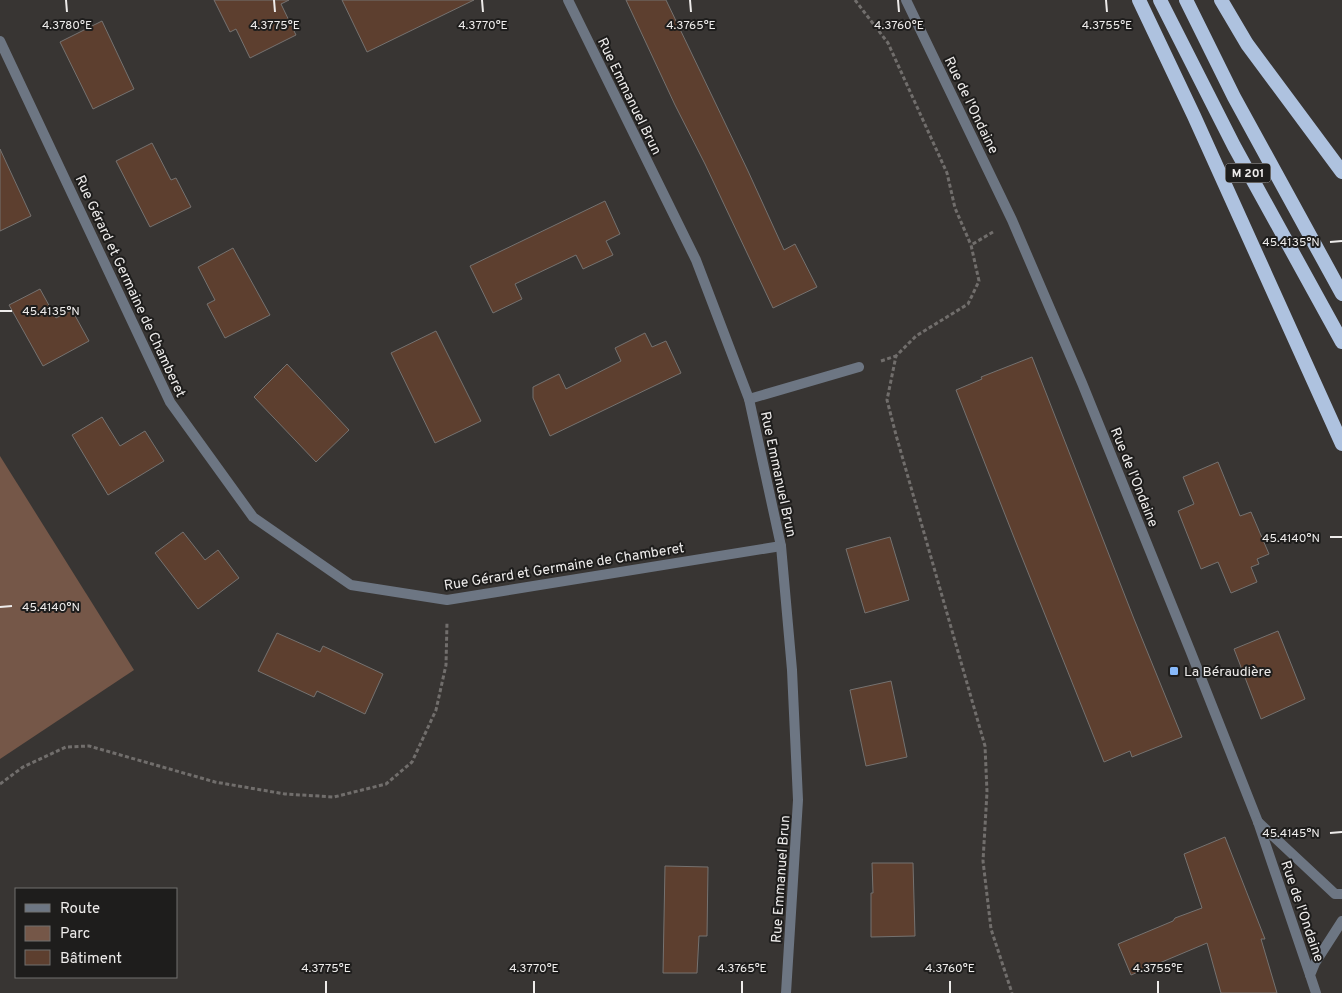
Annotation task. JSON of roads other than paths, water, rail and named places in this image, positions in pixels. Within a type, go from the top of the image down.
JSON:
[{"type":"highway","points":[[1139,0],[1194,116],[1342,444]]},
{"type":"highway","name":"M 201","points":[[1160,0],[1234,146],[1342,342]]},
{"type":"highway","name":"M 201","points":[[1186,0],[1234,97],[1342,294]]},
{"type":"highway","points":[[1221,0],[1247,44],[1342,172]]},
{"type":"street","name":"Rue Emmanuel Brun","points":[[568,0],[696,260],[749,399],[781,546],[792,670],[798,800],[786,993]]},
{"type":"street","name":"Rue de l'Ondaine","points":[[906,0],[1012,220],[1086,392],[1258,822],[1316,993]]},
{"type":"street","name":"Rue Gérard et Germaine de Chamberet","points":[[0,40],[170,402],[253,517],[351,585],[447,600],[781,546]]},
{"type":"street","points":[[749,399],[859,368]]},
{"type":"street","points":[[1258,822],[1335,894],[1342,894]]},
{"type":"street","points":[[1310,975],[1315,963],[1342,921]]},
{"type":"place","name":"La Béraudière","points":[[1174,671]]}]
